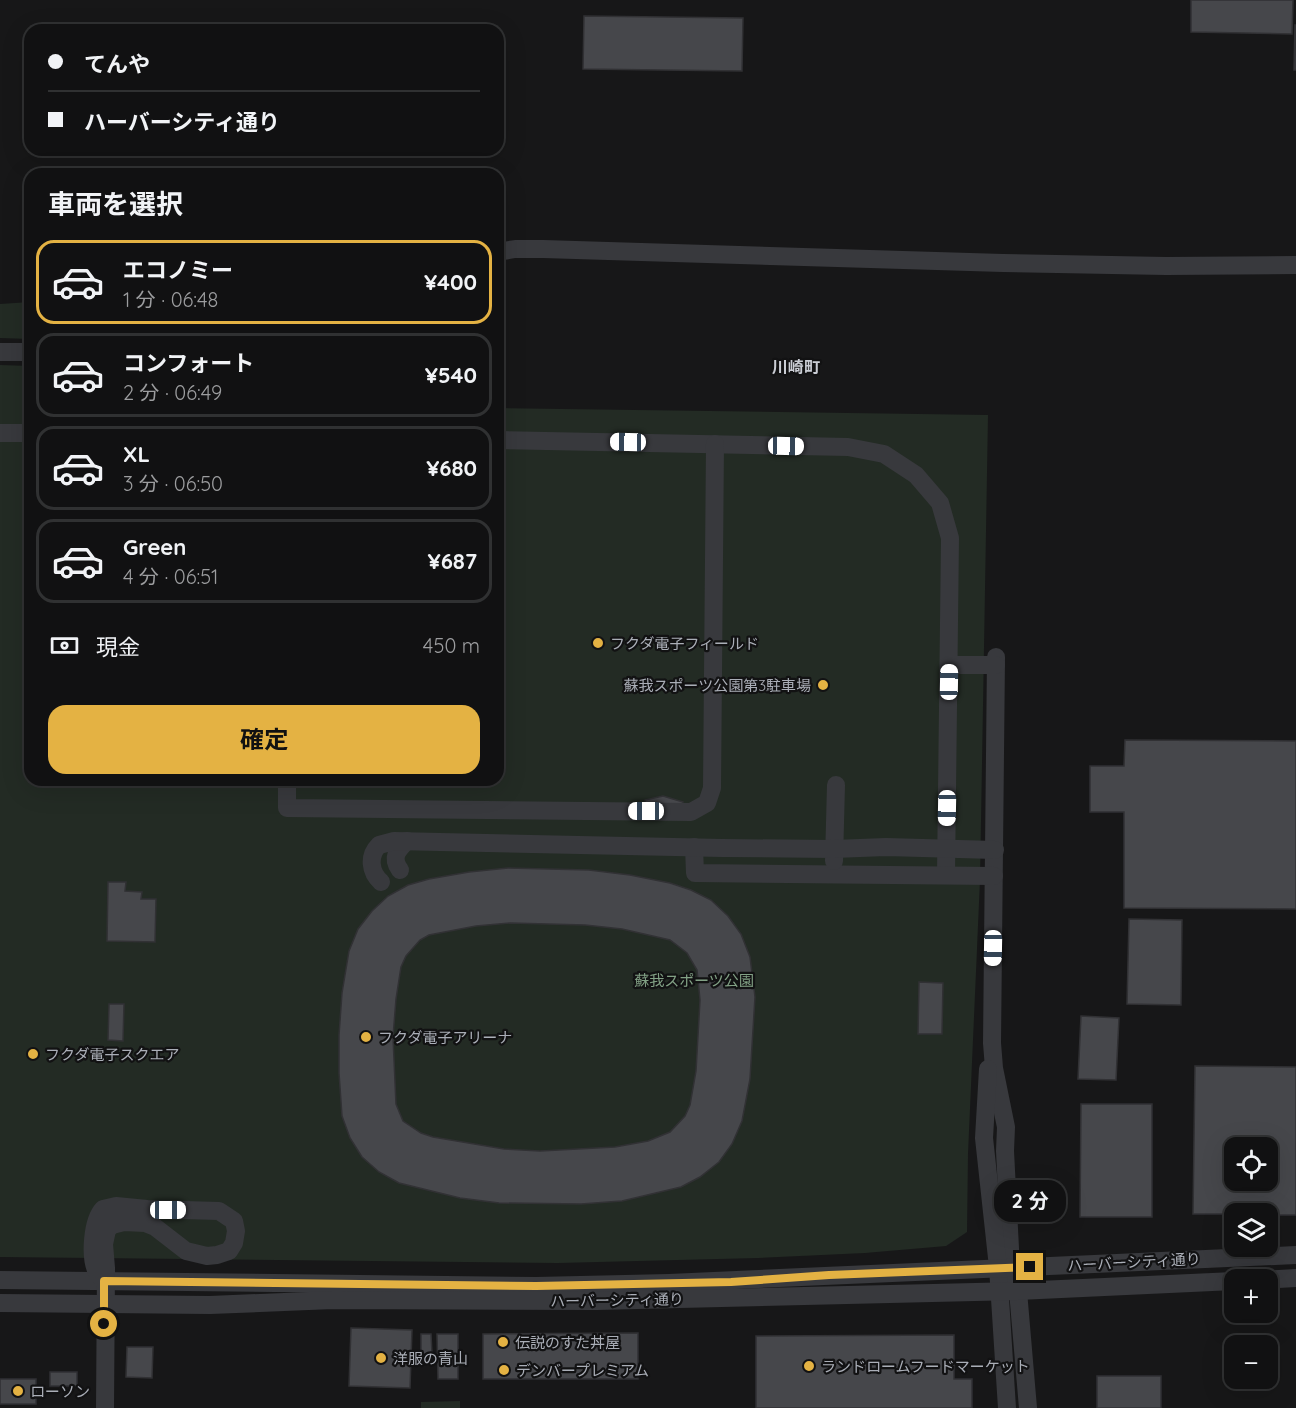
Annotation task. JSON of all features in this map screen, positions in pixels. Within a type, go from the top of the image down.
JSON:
[{"type":"street","points":[[504,251],[543,249],[1166,266],[1296,265]]},
{"type":"street","points":[[0,352],[24,352]]},
{"type":"street","points":[[0,433],[24,433]]},
{"type":"street","points":[[504,440],[848,447],[884,454],[916,475],[940,503],[950,538],[946,875]]},
{"type":"street","points":[[287,786],[287,808],[691,812],[707,803],[712,788],[715,444]]},
{"type":"street","points":[[949,664],[996,661],[992,1043],[984,1127],[1004,1268],[1028,1408]]},
{"type":"street","points":[[834,874],[836,785]]},
{"type":"street","points":[[400,870],[395,860],[396,854],[407,841]]},
{"type":"street","points":[[381,882],[375,877],[371,860],[374,849],[386,842],[694,848],[886,847],[995,850]]},
{"type":"street","points":[[886,847],[888,875]]},
{"type":"street","points":[[694,848],[694,873],[994,876]]},
{"type":"street","points":[[992,1043],[994,1068],[1006,1126],[1004,1268]]},
{"type":"street","points":[[984,1127],[994,1119],[1002,1121],[1006,1126]]},
{"type":"street","points":[[104,1281],[95,1268],[93,1234],[95,1221],[103,1209],[116,1206],[210,1210],[225,1214],[234,1221],[236,1238],[232,1247],[224,1254],[207,1256],[186,1251],[155,1227],[146,1223],[124,1222],[112,1225],[104,1236],[105,1408]]},
{"type":"street","name":"ハーバーシティ通り","points":[[0,1280],[536,1286],[731,1282],[829,1275],[1296,1255]]},
{"type":"street","points":[[1278,1279],[1296,1278]]},
{"type":"street","name":"ハーバーシティ通り","points":[[0,1303],[210,1305],[333,1300],[596,1301],[855,1296],[1224,1281]]},
{"type":"street","points":[[1007,1408],[1009,1291]]},
{"type":"green space","points":[[24,302],[24,339],[0,338],[0,304]]},
{"type":"green space","name":"蘇我スポーツ公園","points":[[0,365],[24,366],[24,786],[504,786],[504,408],[988,415],[980,880],[968,1154],[967,1232],[946,1246],[865,1253],[758,1258],[558,1263],[0,1257]]},
{"type":"green space","points":[[460,1401],[460,1408],[421,1408],[421,1402]]},
{"type":"building","points":[[1191,0],[1293,0],[1292,34],[1191,32]]},
{"type":"building","points":[[584,16],[743,18],[742,71],[583,69]]},
{"type":"building","points":[[1295,25],[1296,70],[1294,70]]},
{"type":"building","points":[[1125,740],[1296,741],[1296,909],[1124,908],[1124,812],[1090,812],[1090,766],[1124,766]]},
{"type":"building","points":[[663,796],[683,802],[680,810],[645,808],[645,800]]},
{"type":"building","name":"フクダ電子アリーナ","points":[[508,868],[589,870],[630,875],[691,890],[711,900],[728,916],[741,934],[750,957],[755,997],[750,1079],[742,1121],[732,1144],[719,1162],[700,1177],[681,1187],[622,1201],[581,1204],[499,1203],[460,1198],[399,1183],[379,1172],[362,1157],[350,1138],[342,1116],[339,1073],[342,993],[349,951],[358,929],[388,896],[408,885],[469,872]],"holes":[[[510,923],[585,925],[622,929],[670,940],[687,953],[697,970],[700,1000],[696,1071],[690,1105],[685,1116],[670,1132],[648,1141],[615,1147],[540,1151],[504,1149],[433,1137],[421,1133],[403,1121],[396,1104],[393,1037],[396,999],[401,967],[406,956],[420,940],[429,935],[476,926]]]},
{"type":"building","points":[[108,882],[126,882],[125,891],[142,892],[141,899],[156,899],[155,942],[107,941]]},
{"type":"building","points":[[1129,919],[1182,920],[1181,1005],[1127,1004]]},
{"type":"building","points":[[919,982],[943,983],[942,1034],[918,1034]]},
{"type":"building","points":[[109,1004],[124,1004],[123,1041],[108,1040]]},
{"type":"building","points":[[1081,1016],[1119,1018],[1116,1080],[1078,1079]]},
{"type":"building","points":[[1195,1066],[1296,1067],[1296,1215],[1278,1215],[1278,1203],[1224,1203],[1224,1214],[1193,1214]]},
{"type":"building","points":[[1081,1104],[1152,1104],[1152,1217],[1080,1217]]},
{"type":"building","name":"洋服の青山","points":[[351,1328],[412,1330],[410,1388],[349,1386]]},
{"type":"building","points":[[638,1333],[638,1379],[483,1379],[483,1334]]},
{"type":"building","points":[[421,1334],[431,1334],[432,1354],[421,1354]]},
{"type":"building","points":[[437,1334],[458,1334],[458,1379],[438,1379]]},
{"type":"building","points":[[954,1335],[954,1379],[972,1379],[972,1408],[756,1408],[756,1336]]},
{"type":"building","points":[[127,1347],[153,1347],[152,1378],[126,1377]]},
{"type":"building","points":[[50,1372],[77,1372],[77,1386],[50,1386]]},
{"type":"building","points":[[1097,1376],[1161,1376],[1161,1408],[1097,1408]]},
{"type":"building","name":"ローソン","points":[[0,1379],[36,1379],[36,1404],[0,1404]]},
{"type":"place","name":"フクダ電子フィールド","points":[[598,643]]},
{"type":"place","name":"蘇我スポーツ公園第3駐車場","points":[[823,685]]},
{"type":"place","name":"フクダ電子アリーナ","points":[[366,1037]]},
{"type":"place","name":"フクダ電子スクエア","points":[[33,1054]]},
{"type":"place","name":"伝説のすた丼屋","points":[[503,1342]]},
{"type":"place","name":"洋服の青山","points":[[381,1358]]},
{"type":"place","name":"ランドロームフードマーケット","points":[[809,1366]]},
{"type":"place","name":"デンバープレミアム","points":[[504,1370]]},
{"type":"place","name":"ローソン","points":[[18,1391]]},
{"type":"district","name":"川崎町","points":[[796,367]]},
{"type":"route","points":[[104,1324],[104,1281],[536,1286],[731,1282],[829,1275],[1030,1267]]}]
